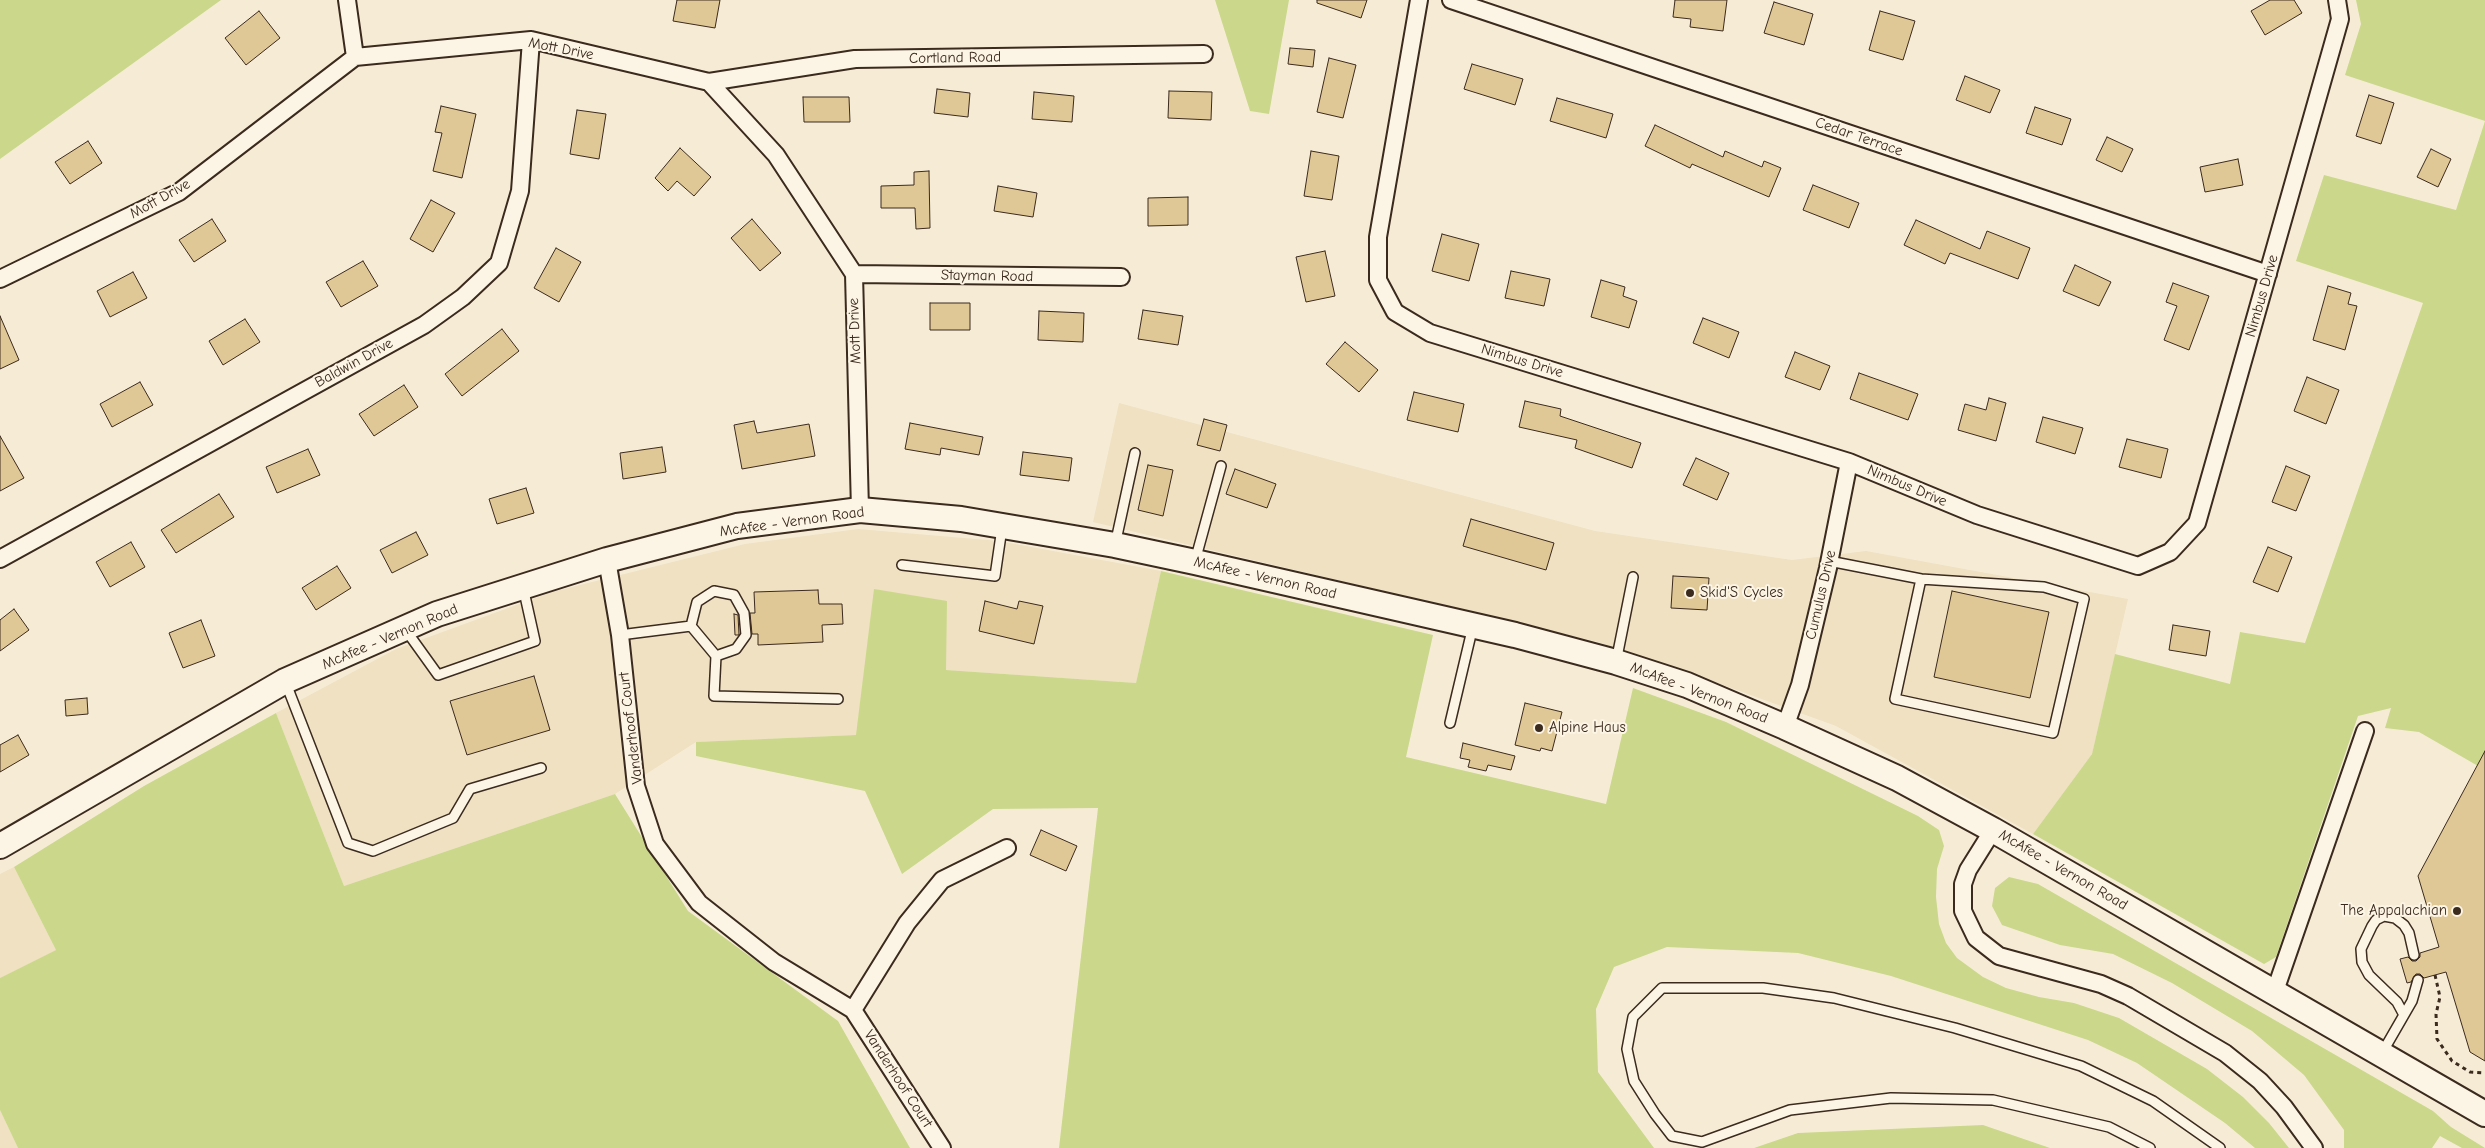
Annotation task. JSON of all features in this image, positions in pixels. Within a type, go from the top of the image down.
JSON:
[{"type":"main road","name":"McAfee - Vernon Road","points":[[0,846],[285,681],[437,614],[608,560],[737,526],[860,510],[1002,525],[1115,545],[1473,625],[1616,662],[1688,685],[1897,778],[1993,830],[2485,1114]]},
{"type":"street","points":[[347,0],[355,56]]},
{"type":"street","name":"Nimbus Drive","points":[[1419,0],[1378,237],[1378,280],[1396,312],[1430,333],[1849,462],[1976,515],[2138,566],[2170,552],[2197,523],[2340,19],[2337,0]]},
{"type":"street","name":"Cedar Terrace","points":[[1451,0],[2268,274]]},
{"type":"street","name":"Mott Drive","points":[[0,280],[179,192],[355,56],[531,40],[709,82]]},
{"type":"street","name":"Baldwin Drive","points":[[0,558],[424,325],[463,297],[499,263],[520,191],[531,40]]},
{"type":"street","name":"Cortland Road","points":[[709,82],[855,59],[1204,54]]},
{"type":"street","points":[[709,82],[776,155],[854,274]]},
{"type":"street","name":"Mott Drive","points":[[854,274],[860,510]]},
{"type":"street","name":"Stayman Road","points":[[854,274],[1121,277]]},
{"type":"street","name":"Cumulus Drive","points":[[1786,727],[1800,685],[1829,561],[1849,462]]},
{"type":"street","name":"Vanderhoof Court","points":[[608,560],[620,635],[636,786],[655,844],[699,903],[774,962],[853,1010],[942,1148]]},
{"type":"street","points":[[2274,991],[2365,731]]},
{"type":"street","points":[[1993,830],[1968,870],[1963,884],[1963,911],[1976,938],[1999,956],[2101,984],[2128,996],[2208,1042],[2260,1081],[2284,1107],[2314,1148]]},
{"type":"street","points":[[853,1010],[906,922],[942,880],[1007,848]]},
{"type":"lane","points":[[1115,545],[1135,453]]},
{"type":"lane","points":[[1195,562],[1221,466]]},
{"type":"lane","points":[[902,565],[995,576],[1002,525]]},
{"type":"lane","points":[[1829,561],[1921,579],[2044,587],[2084,599],[2053,733],[1896,700],[1921,579]]},
{"type":"lane","points":[[1616,662],[1633,577]]},
{"type":"lane","points":[[404,628],[438,675],[535,641],[523,587]]},
{"type":"lane","points":[[691,626],[697,602],[714,591],[734,595],[744,613],[746,634],[736,649],[716,656]]},
{"type":"lane","points":[[1450,723],[1473,625]]},
{"type":"lane","points":[[620,635],[691,626]]},
{"type":"lane","points":[[691,626],[716,656],[714,696],[838,699]]},
{"type":"lane","points":[[285,681],[348,843],[372,851],[453,818],[470,789],[541,768]]},
{"type":"lane","points":[[2404,1015],[2397,1002],[2369,975],[2362,962],[2361,950],[2372,926],[2384,916],[2395,918],[2404,925],[2410,933],[2414,955]]},
{"type":"lane","points":[[2382,1054],[2412,1001],[2418,980]]},
{"type":"lane","points":[[2150,1148],[2109,1127],[1993,1100],[1882,1099],[1790,1110],[1702,1142],[1672,1136],[1634,1081],[1627,1049],[1632,1017],[1662,988],[1763,988],[1834,998],[1955,1028],[2081,1066],[2153,1101],[2220,1148]]},
{"type":"path","points":[[2435,975],[2440,996],[2436,1014],[2437,1039],[2452,1061],[2470,1072],[2485,1073]]},
{"type":"shaded area","points":[[1119,403],[1595,531],[1792,560],[1866,551],[2128,599],[2092,754],[2033,834],[1836,726],[1598,642],[1093,522]]},
{"type":"shaded area","points":[[858,529],[999,541],[1161,571],[1136,683],[946,670],[856,735],[696,742],[615,794],[344,886],[276,713],[396,649],[552,592],[745,544]]},
{"type":"shaded area","points":[[14,867],[56,950],[0,978],[0,874]]},
{"type":"shaded area","points":[[0,1110],[18,1148],[0,1148]]},
{"type":"green space","points":[[0,0],[221,0],[0,159]]},
{"type":"green space","points":[[1215,0],[1289,0],[1269,114],[1250,111]]},
{"type":"green space","points":[[2356,0],[2485,0],[2485,121],[2345,75],[2361,24]]},
{"type":"green space","points":[[2485,121],[2485,770],[2419,732],[2385,728],[2391,708],[2358,716],[2276,957],[2264,964],[2033,834],[2092,754],[2115,654],[2230,684],[2240,632],[2305,643],[2423,303],[2296,261],[2324,175],[2456,210]]},
{"type":"green space","points":[[1161,571],[1433,635],[1406,757],[1606,804],[1633,688],[1726,722],[1918,816],[1939,830],[1944,846],[1937,869],[1936,897],[1939,924],[1946,943],[1957,958],[1983,977],[2006,988],[2039,997],[2074,1003],[2119,1018],[2207,1069],[2243,1097],[2269,1123],[2289,1148],[2255,1148],[2225,1123],[2137,1063],[2088,1040],[1891,976],[1798,953],[1667,947],[1614,967],[1596,1009],[1598,1072],[1654,1148],[1059,1148],[1098,808],[993,809],[902,874],[865,791],[696,756],[696,742],[856,735],[874,589],[947,601],[946,670],[1136,683]]},
{"type":"green space","points":[[276,713],[344,886],[615,794],[688,911],[838,1021],[910,1148],[18,1148],[0,1110],[0,978],[56,950],[14,867],[144,786]]},
{"type":"green space","points":[[2009,877],[2038,884],[2433,1111],[2451,1127],[2485,1148],[2462,1148],[2440,1136],[2432,1148],[2344,1148],[2344,1130],[2304,1075],[2252,1031],[2172,983],[2113,954],[2060,945],[2002,925],[1992,906],[1995,888]]},
{"type":"green space","points":[[1983,1125],[2050,1148],[1754,1148],[1798,1133]]},
{"type":"building","points":[[677,0],[720,0],[715,28],[673,21]]},
{"type":"building","points":[[1317,0],[1367,0],[1361,18],[1317,3]]},
{"type":"building","points":[[1675,0],[1727,0],[1723,31],[1690,27],[1691,19],[1673,17]]},
{"type":"building","points":[[2270,0],[2294,0],[2302,13],[2265,35],[2251,11]]},
{"type":"building","points":[[1774,2],[1813,14],[1804,45],[1764,33]]},
{"type":"building","points":[[259,11],[280,38],[246,65],[225,38]]},
{"type":"building","points":[[1880,11],[1915,21],[1903,60],[1869,50]]},
{"type":"building","points":[[1290,48],[1315,50],[1313,67],[1288,64]]},
{"type":"building","points":[[1329,58],[1356,65],[1343,118],[1317,112]]},
{"type":"building","points":[[1472,64],[1523,79],[1515,105],[1464,89]]},
{"type":"building","points":[[1965,76],[2000,90],[1990,113],[1956,100]]},
{"type":"building","points":[[937,89],[970,93],[968,117],[934,113]]},
{"type":"building","points":[[1169,91],[1212,92],[1211,120],[1168,118]]},
{"type":"building","points":[[1034,92],[1074,96],[1072,122],[1032,119]]},
{"type":"building","points":[[2369,95],[2394,103],[2381,144],[2356,136]]},
{"type":"building","points":[[803,97],[849,97],[850,122],[804,122]]},
{"type":"building","points":[[1557,98],[1613,114],[1606,138],[1550,121]]},
{"type":"building","points":[[441,106],[476,114],[462,178],[433,171],[442,133],[435,132]]},
{"type":"building","points":[[2035,107],[2071,119],[2062,145],[2026,133]]},
{"type":"building","points":[[577,110],[606,114],[599,159],[570,154]]},
{"type":"building","points":[[1655,125],[1723,157],[1725,151],[1762,167],[1764,161],[1781,168],[1769,197],[1692,164],[1690,168],[1645,146]]},
{"type":"building","points":[[2107,137],[2133,149],[2122,172],[2096,160]]},
{"type":"building","points":[[88,141],[102,163],[70,184],[55,162]]},
{"type":"building","points":[[680,148],[711,177],[694,196],[677,181],[668,191],[655,178]]},
{"type":"building","points":[[2431,149],[2451,159],[2438,187],[2417,177]]},
{"type":"building","points":[[1311,151],[1339,156],[1332,200],[1304,196]]},
{"type":"building","points":[[2238,159],[2243,185],[2205,192],[2200,167]]},
{"type":"building","points":[[929,171],[930,228],[916,229],[915,208],[881,208],[881,186],[914,185],[914,172]]},
{"type":"building","points":[[1813,185],[1859,203],[1849,228],[1803,210]]},
{"type":"building","points":[[998,186],[1037,193],[1033,217],[994,211]]},
{"type":"building","points":[[1188,197],[1188,225],[1148,226],[1148,198]]},
{"type":"building","points":[[431,200],[455,213],[433,252],[410,239]]},
{"type":"building","points":[[212,219],[226,241],[194,262],[179,240]]},
{"type":"building","points":[[752,219],[781,253],[760,271],[731,238]]},
{"type":"building","points":[[1916,220],[1980,249],[1987,231],[2030,248],[2018,279],[1950,253],[1945,264],[1904,245]]},
{"type":"building","points":[[1442,234],[1479,244],[1469,281],[1432,271]]},
{"type":"building","points":[[556,248],[581,262],[559,302],[534,288]]},
{"type":"building","points":[[1325,251],[1335,296],[1306,302],[1296,257]]},
{"type":"building","points":[[363,261],[378,286],[341,307],[326,282]]},
{"type":"building","points":[[2075,265],[2111,282],[2099,306],[2063,291]]},
{"type":"building","points":[[1511,271],[1550,279],[1544,306],[1505,298]]},
{"type":"building","points":[[133,272],[147,298],[110,317],[97,291]]},
{"type":"building","points":[[1601,280],[1625,287],[1623,296],[1637,301],[1629,328],[1591,317]]},
{"type":"building","points":[[2173,283],[2209,296],[2189,350],[2164,340],[2177,306],[2166,302]]},
{"type":"building","points":[[2328,286],[2351,293],[2348,304],[2357,306],[2345,350],[2313,340]]},
{"type":"building","points":[[930,303],[970,303],[970,330],[930,330]]},
{"type":"building","points":[[1143,310],[1183,316],[1178,345],[1138,339]]},
{"type":"building","points":[[1039,311],[1084,313],[1083,342],[1038,340]]},
{"type":"building","points":[[0,316],[19,360],[0,369]]},
{"type":"building","points":[[1703,318],[1739,332],[1729,358],[1693,343]]},
{"type":"building","points":[[245,319],[260,342],[223,365],[209,341]]},
{"type":"building","points":[[502,329],[519,351],[462,396],[445,374]]},
{"type":"building","points":[[1345,342],[1378,370],[1359,392],[1326,364]]},
{"type":"building","points":[[1795,352],[1830,366],[1820,390],[1785,377]]},
{"type":"building","points":[[1859,373],[1918,394],[1908,420],[1850,399]]},
{"type":"building","points":[[2307,377],[2339,390],[2326,424],[2294,411]]},
{"type":"building","points":[[140,382],[153,405],[112,427],[100,404]]},
{"type":"building","points":[[404,385],[418,407],[374,436],[359,414]]},
{"type":"building","points":[[1414,392],[1464,404],[1458,432],[1407,420]]},
{"type":"building","points":[[1989,398],[2006,403],[1996,441],[1958,430],[1965,404],[1986,410]]},
{"type":"building","points":[[1525,401],[1561,409],[1560,416],[1641,443],[1632,468],[1575,448],[1577,440],[1519,427]]},
{"type":"building","points":[[2043,417],[2083,428],[2075,454],[2036,442]]},
{"type":"building","points":[[1204,419],[1227,425],[1220,451],[1197,445]]},
{"type":"building","points":[[754,421],[757,433],[809,424],[815,456],[742,469],[734,425]]},
{"type":"building","points":[[910,423],[983,437],[979,455],[941,448],[940,455],[905,449]]},
{"type":"building","points":[[0,436],[24,478],[0,491]]},
{"type":"building","points":[[2127,439],[2168,449],[2161,478],[2119,467]]},
{"type":"building","points":[[662,447],[666,472],[623,479],[620,453]]},
{"type":"building","points":[[308,449],[320,475],[277,493],[266,467]]},
{"type":"building","points":[[1023,452],[1072,458],[1069,481],[1020,475]]},
{"type":"building","points":[[1696,458],[1729,473],[1717,500],[1683,485]]},
{"type":"building","points":[[1148,465],[1173,470],[1163,516],[1138,510]]},
{"type":"building","points":[[2286,466],[2310,476],[2296,511],[2272,502]]},
{"type":"building","points":[[1235,469],[1276,484],[1267,508],[1226,494]]},
{"type":"building","points":[[526,488],[534,513],[497,524],[489,499]]},
{"type":"building","points":[[219,494],[234,517],[176,553],[161,530]]},
{"type":"building","points":[[1471,519],[1554,543],[1546,570],[1463,546]]},
{"type":"building","points":[[416,532],[428,555],[392,573],[380,550]]},
{"type":"building","points":[[131,542],[145,567],[110,587],[96,562]]},
{"type":"building","points":[[2268,547],[2292,557],[2278,592],[2253,582]]},
{"type":"building","points":[[337,566],[351,588],[316,610],[302,588]]},
{"type":"building","name":"Skid'S Cycles","points":[[1673,576],[1709,578],[1707,610],[1671,608]]},
{"type":"building","points":[[818,590],[819,604],[842,604],[843,624],[822,625],[823,642],[758,645],[758,634],[752,634],[750,613],[755,613],[754,592]]},
{"type":"building","points":[[1952,591],[2049,612],[2030,698],[1934,677]]},
{"type":"building","points":[[985,601],[1017,609],[1019,601],[1043,606],[1034,644],[979,631]]},
{"type":"building","points":[[14,609],[29,630],[0,651],[0,620]]},
{"type":"building","points":[[734,614],[738,615],[739,635],[735,635]]},
{"type":"building","points":[[201,620],[215,656],[183,668],[169,633]]},
{"type":"building","points":[[2173,625],[2210,631],[2206,656],[2169,650]]},
{"type":"building","points":[[534,676],[550,730],[467,755],[450,701]]},
{"type":"building","points":[[87,698],[88,714],[66,716],[65,700]]},
{"type":"building","name":"Alpine Haus","points":[[1525,703],[1562,712],[1552,751],[1541,748],[1540,751],[1515,745]]},
{"type":"building","points":[[18,735],[29,755],[0,772],[0,745]]},
{"type":"building","points":[[1463,743],[1515,756],[1511,770],[1488,765],[1486,771],[1468,767],[1470,760],[1460,758]]},
{"type":"building","name":"The Appalachian","points":[[2485,751],[2485,1061],[2470,1052],[2446,972],[2424,978],[2420,974],[2416,974],[2411,982],[2407,983],[2400,959],[2408,957],[2412,961],[2416,961],[2420,957],[2420,953],[2439,947],[2418,876]]},
{"type":"building","points":[[1041,830],[1077,846],[1066,871],[1030,855]]},
{"type":"place","name":"Skid'S Cycles","points":[[1690,593]]},
{"type":"place","name":"Alpine Haus","points":[[1539,728]]},
{"type":"place","name":"The Appalachian","points":[[2457,911]]}]
